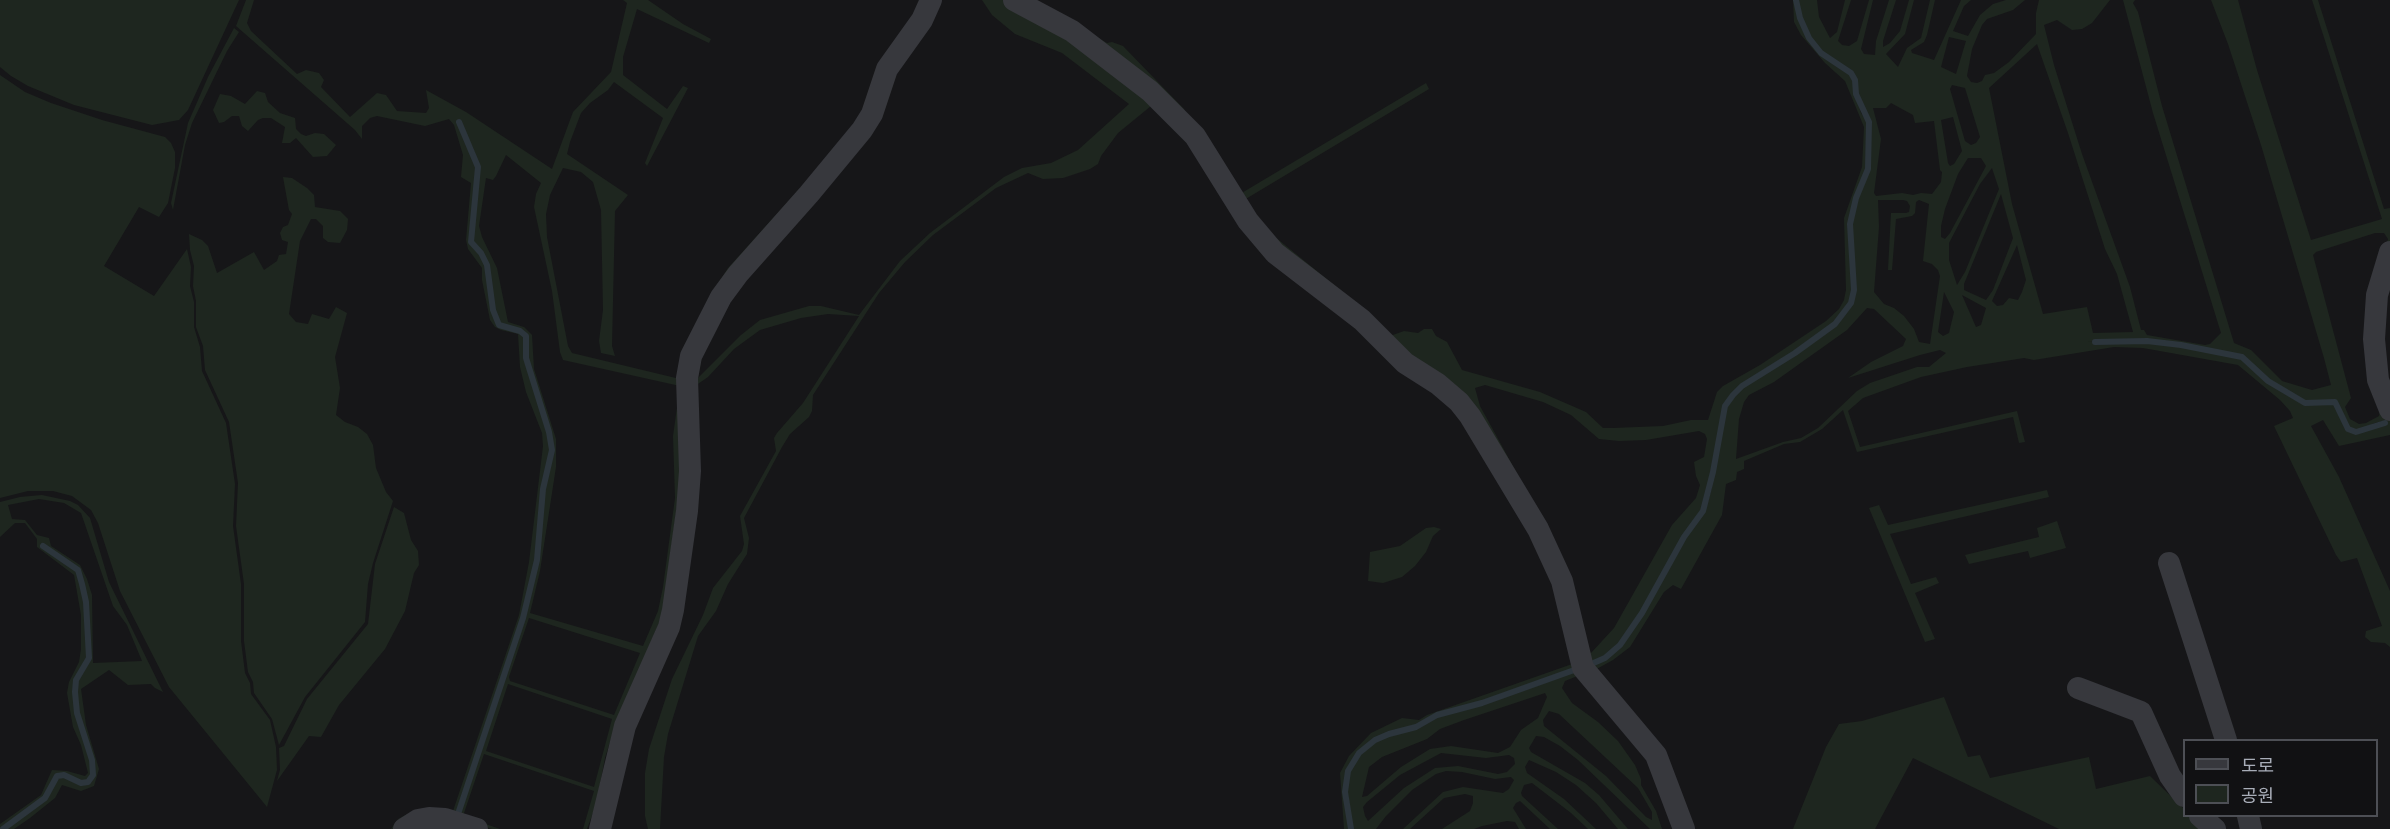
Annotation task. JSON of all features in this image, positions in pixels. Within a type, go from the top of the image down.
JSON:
[{"type":"street","points":[[600,829],[625,726],[669,627],[677,587],[690,471],[687,378],[691,356],[721,297],[738,274],[862,130],[872,114],[887,69],[922,20],[931,0]]},
{"type":"street","points":[[1014,0],[1072,31],[1150,91],[1195,136],[1248,221],[1275,252],[1362,320],[1405,363],[1438,384],[1459,402],[1470,416],[1538,529],[1562,580],[1583,668],[1656,755],[1684,829]]},
{"type":"street","points":[[2390,252],[2377,295],[2374,330],[2375,366],[2390,410]]},
{"type":"street","points":[[2169,563],[2225,739]]},
{"type":"street","points":[[2078,688],[2141,712],[2170,776],[2183,795]]},
{"type":"street","points":[[2201,817],[2215,829]]},
{"type":"street","points":[[404,829],[418,819],[429,818],[445,819],[477,829]]},
{"type":"green space","points":[[0,0],[239,0],[188,110],[179,120],[152,125],[74,105],[28,86],[0,67]]},
{"type":"green space","points":[[246,0],[254,0],[247,23],[251,31],[297,74],[306,70],[319,73],[324,80],[321,87],[350,117],[377,93],[386,95],[397,111],[426,113],[429,108],[426,90],[466,112],[552,169],[573,112],[611,72],[627,3],[623,0],[648,0],[683,24],[711,39],[709,43],[637,9],[623,57],[623,75],[667,109],[683,86],[688,88],[647,166],[645,163],[663,118],[614,82],[581,113],[570,142],[567,154],[628,195],[615,211],[612,346],[615,356],[601,353],[599,341],[603,310],[601,210],[593,182],[581,172],[563,168],[550,195],[546,214],[547,237],[568,346],[572,353],[680,379],[707,301],[728,268],[866,115],[711,309],[686,441],[662,616],[615,726],[605,758],[596,805],[587,829],[583,829],[594,791],[484,754],[463,816],[500,829],[492,829],[454,817],[391,829],[398,819],[415,810],[453,811],[519,615],[529,562],[543,446],[542,433],[526,392],[520,367],[518,334],[495,327],[490,320],[482,280],[482,268],[468,249],[466,240],[471,183],[461,177],[463,155],[454,125],[449,119],[425,126],[377,116],[370,118],[362,126],[362,139],[355,130],[236,26]],"holes":[[[458,120],[473,148],[479,167],[472,242],[482,252],[488,265],[495,310],[500,324],[521,329],[528,335],[527,358],[550,432],[553,450],[545,490],[539,560],[525,619],[459,814],[457,813],[522,618],[536,559],[542,489],[550,450],[547,432],[524,358],[525,336],[520,332],[497,326],[492,311],[485,265],[469,243],[476,167]],[[506,155],[541,183],[534,207],[552,291],[563,360],[680,386],[673,436],[675,498],[663,587],[658,611],[643,646],[530,613],[540,571],[556,467],[556,439],[534,369],[532,335],[524,327],[508,322],[497,268],[479,226],[486,178],[493,180]],[[529,618],[640,653],[614,715],[510,681],[509,677]],[[508,684],[612,719],[594,787],[486,751]]]},
{"type":"green space","points":[[982,0],[1003,0],[1119,70],[1186,140],[1151,106],[1118,133],[1101,156],[1098,164],[1090,169],[1063,178],[1043,179],[1028,173],[996,188],[933,235],[905,262],[879,293],[813,395],[812,411],[809,417],[790,434],[744,518],[749,538],[747,554],[728,584],[716,611],[698,636],[668,734],[664,757],[660,829],[648,829],[645,816],[645,773],[649,749],[672,679],[703,615],[713,588],[742,551],[744,544],[740,516],[776,451],[774,438],[803,403],[859,316],[828,314],[801,318],[760,330],[734,349],[708,377],[692,388],[693,383],[741,335],[760,320],[809,306],[821,306],[859,315],[900,261],[930,233],[1004,177],[1022,168],[1051,163],[1078,150],[1129,104],[1062,53],[1015,34],[992,15]]},
{"type":"green space","points":[[1018,0],[1025,0],[1057,14],[1107,43],[1112,42],[1123,46],[1184,109],[1240,194],[1426,83],[1429,89],[1244,200],[1269,232],[1372,316],[1390,336],[1404,331],[1418,333],[1424,329],[1432,329],[1436,336],[1447,342],[1462,370],[1540,392],[1586,412],[1603,428],[1613,428],[1663,426],[1691,420],[1708,420],[1717,392],[1723,386],[1760,365],[1826,321],[1839,309],[1844,300],[1846,290],[1844,218],[1862,167],[1864,127],[1845,81],[1825,63],[1801,35],[1794,22],[1793,0],[1795,0],[1798,18],[1808,39],[1820,54],[1850,74],[1854,80],[1855,94],[1861,113],[1868,123],[1866,168],[1850,213],[1853,289],[1850,302],[1834,322],[1810,341],[1741,384],[1724,406],[1702,510],[1683,536],[1641,612],[1619,644],[1604,656],[1588,664],[1590,666],[1606,659],[1621,646],[1643,613],[1685,538],[1705,511],[1727,407],[1734,396],[1743,387],[1796,354],[1836,325],[1853,303],[1856,290],[1852,224],[1858,198],[1869,169],[1871,122],[1857,94],[1856,80],[1852,72],[1822,52],[1810,37],[1801,18],[1798,0],[1817,0],[1819,17],[1830,38],[1837,32],[1845,0],[1851,0],[1838,41],[1842,45],[1849,46],[1857,41],[1869,0],[1873,0],[1861,49],[1864,54],[1875,55],[1876,41],[1889,0],[1896,0],[1883,47],[1890,43],[1900,31],[1909,0],[1914,0],[1905,34],[1886,54],[1898,67],[1907,48],[1921,38],[1930,0],[1935,0],[1927,35],[1924,42],[1911,50],[1912,53],[1934,60],[1961,0],[1971,0],[1964,6],[1953,31],[1968,36],[1980,15],[1993,4],[2006,0],[2025,0],[2013,10],[1987,19],[1982,25],[1972,49],[1967,76],[1971,82],[1977,83],[1982,81],[1985,75],[1994,73],[2009,62],[2036,34],[2036,13],[2039,0],[2110,0],[2092,23],[2082,29],[2072,30],[2057,20],[2044,25],[2054,65],[2082,154],[2130,287],[2141,330],[2144,330],[2147,335],[2210,344],[2221,333],[2153,113],[2123,0],[2135,0],[2133,3],[2138,12],[2162,106],[2234,343],[2251,350],[2282,381],[2312,390],[2331,385],[2261,145],[2211,0],[2238,0],[2257,70],[2311,240],[2382,219],[2312,0],[2318,0],[2384,209],[2390,208],[2390,244],[2373,301],[2371,349],[2377,383],[2390,420],[2390,435],[2339,446],[2323,420],[2311,426],[2339,477],[2390,591],[2390,647],[2385,643],[2371,642],[2365,637],[2366,631],[2382,626],[2357,558],[2341,562],[2336,555],[2274,426],[2293,418],[2290,411],[2238,365],[2143,348],[2114,347],[2034,360],[2024,358],[1921,377],[1863,398],[1848,411],[1860,447],[2017,411],[2025,442],[2019,443],[2013,417],[1857,452],[1843,410],[1822,429],[1800,442],[1784,444],[1744,461],[1744,469],[1737,472],[1736,480],[1726,484],[1722,515],[1681,589],[1673,585],[1664,592],[1630,647],[1593,671],[1660,750],[1667,762],[1691,829],[1689,829],[1671,774],[1664,762],[1586,666],[1568,591],[1549,543],[1468,409],[1439,382],[1408,359],[1367,318],[1266,238],[1251,220],[1199,138],[1145,80],[1064,22]],"holes":[[[1949,37],[1966,41],[1956,74],[1941,67]],[[2037,44],[2105,249],[2117,274],[2133,332],[2093,333],[2087,307],[2043,314],[2012,204],[1989,88]],[[1952,85],[1965,88],[1980,137],[1976,143],[1971,145],[1965,141],[1950,89]],[[1891,103],[1913,115],[1915,123],[1934,121],[1942,172],[1941,182],[1932,194],[1902,193],[1876,196],[1874,193],[1881,139],[1873,108],[1886,108]],[[1953,117],[1962,151],[1954,164],[1950,166],[1941,120]],[[1968,158],[1981,158],[1986,166],[1945,239],[1941,237],[1941,226],[1958,174]],[[1992,168],[1999,189],[1965,272],[1957,285],[1949,260],[1949,243],[1980,184]],[[2001,194],[2013,238],[1993,290],[1986,300],[1964,290],[1964,284]],[[1878,200],[1903,200],[1907,201],[1910,206],[1909,212],[1891,213],[1888,270],[1892,270],[1896,219],[1912,216],[1915,213],[1916,202],[1919,200],[1929,204],[1923,261],[1932,264],[1940,276],[1930,344],[1919,342],[1914,329],[1904,316],[1884,304],[1874,292],[1879,227]],[[2375,233],[2384,233],[2388,239],[2371,294],[2366,344],[2368,366],[2380,409],[2379,416],[2359,424],[2350,419],[2345,407],[2351,398],[2313,255],[2316,252]],[[2017,245],[2026,280],[2018,300],[2009,298],[2003,305],[1997,306],[1992,301]],[[1944,292],[1954,312],[1949,333],[1943,336],[1938,332]],[[1962,295],[1986,308],[1981,325],[1976,327]],[[1867,308],[1874,309],[1906,339],[1903,346],[1871,362],[1848,378],[1920,355],[1940,350],[1946,353],[1929,367],[1917,367],[1870,383],[1857,391],[1818,428],[1801,438],[1736,459],[1739,419],[1744,402],[1749,395],[1774,382],[1847,330]],[[2124,339],[2181,344],[2242,356],[2269,380],[2306,402],[2336,401],[2350,428],[2356,431],[2375,423],[2384,421],[2386,423],[2355,434],[2347,430],[2334,404],[2305,404],[2267,382],[2241,358],[2181,346],[2124,341],[2088,342]],[[1485,385],[1543,402],[1571,415],[1599,439],[1646,440],[1699,431],[1705,434],[1707,439],[1704,457],[1694,462],[1700,485],[1696,498],[1672,525],[1614,628],[1591,653],[1586,651],[1569,580],[1559,550],[1480,406],[1475,388]]]},
{"type":"green space","points":[[234,28],[239,32],[227,51],[192,123],[185,145],[173,210],[171,203],[188,123],[208,77]]},
{"type":"green space","points":[[0,75],[25,92],[51,103],[165,137],[175,152],[175,168],[168,203],[159,217],[139,207],[104,266],[154,296],[187,249],[191,267],[190,286],[194,302],[194,327],[200,347],[202,371],[226,423],[235,484],[233,526],[241,584],[241,641],[245,673],[250,683],[251,694],[270,720],[276,747],[277,770],[267,807],[169,687],[120,591],[98,523],[91,510],[72,496],[53,491],[28,491],[0,498]]},
{"type":"green space","points":[[257,91],[265,93],[268,102],[280,113],[295,118],[296,129],[301,134],[306,136],[315,133],[324,134],[336,145],[327,156],[313,157],[296,138],[290,143],[282,143],[285,127],[271,118],[258,120],[248,131],[242,126],[239,116],[232,116],[219,123],[213,110],[220,94],[231,96],[245,104]]},
{"type":"green space","points":[[283,177],[292,178],[307,188],[314,195],[315,207],[340,211],[348,219],[347,230],[340,243],[328,242],[323,238],[323,226],[316,219],[311,219],[300,241],[289,314],[296,322],[308,324],[312,314],[329,319],[336,307],[347,313],[335,357],[340,388],[336,415],[367,434],[373,445],[376,468],[386,492],[393,501],[368,584],[365,622],[305,697],[279,745],[272,719],[254,693],[253,682],[248,672],[244,641],[244,584],[236,526],[238,483],[229,422],[205,370],[203,346],[196,327],[194,266],[189,234],[202,240],[208,246],[217,273],[254,252],[264,270],[277,261],[279,255],[286,254],[288,242],[282,240],[280,233],[283,227],[288,225],[292,214],[289,210]]},
{"type":"green space","points":[[2047,490],[2049,497],[1890,534],[1911,584],[1936,577],[1939,583],[1915,593],[1935,639],[1925,642],[1869,508],[1879,505],[1888,525]]},
{"type":"green space","points":[[42,495],[70,501],[78,505],[90,518],[109,582],[163,692],[151,684],[128,685],[109,670],[81,689],[86,725],[99,769],[94,786],[81,791],[62,785],[55,798],[30,818],[14,829],[5,829],[46,799],[58,778],[64,776],[81,785],[89,783],[94,776],[93,759],[79,712],[76,692],[77,681],[90,659],[89,622],[84,584],[79,569],[41,544],[43,548],[76,571],[81,584],[87,658],[74,679],[73,692],[76,713],[91,760],[92,774],[87,780],[81,781],[64,773],[56,775],[44,797],[0,829],[0,824],[41,795],[52,770],[85,776],[88,773],[81,745],[73,727],[67,693],[69,682],[79,662],[81,649],[81,615],[74,575],[37,547],[37,539],[25,523],[15,523],[0,537],[0,502]],"holes":[[[39,499],[64,503],[81,513],[113,606],[127,625],[142,661],[93,663],[92,595],[80,565],[51,546],[49,538],[37,535],[25,520],[12,519],[8,505]]]},
{"type":"green space","points":[[394,507],[404,513],[411,540],[418,551],[419,565],[414,573],[405,611],[385,649],[339,705],[321,737],[309,736],[277,781],[280,770],[279,748],[284,746],[307,699],[368,624],[375,564]]},
{"type":"green space","points":[[2057,521],[2066,548],[2030,558],[2028,551],[1969,564],[1965,555],[2039,537],[2037,528]]},
{"type":"green space","points":[[1426,528],[1441,529],[1433,536],[1426,552],[1415,566],[1402,577],[1383,583],[1368,581],[1370,552],[1400,546]]},
{"type":"green space","points":[[1575,645],[1586,677],[1606,699],[1580,675],[1565,681],[1562,688],[1572,703],[1598,722],[1618,741],[1635,765],[1641,785],[1656,811],[1662,829],[1650,829],[1578,760],[1560,746],[1544,737],[1536,736],[1529,748],[1531,752],[1585,783],[1599,795],[1628,829],[1618,829],[1596,803],[1576,785],[1556,772],[1529,760],[1525,767],[1527,773],[1564,799],[1596,829],[1588,829],[1532,783],[1524,785],[1522,796],[1558,829],[1550,829],[1520,801],[1513,808],[1526,829],[1519,829],[1515,822],[1507,821],[1474,829],[1442,829],[1470,811],[1473,796],[1465,794],[1444,798],[1410,829],[1403,829],[1443,792],[1463,787],[1503,793],[1509,789],[1514,780],[1511,777],[1495,779],[1446,771],[1436,774],[1412,790],[1376,829],[1353,829],[1346,781],[1352,764],[1360,753],[1376,741],[1417,728],[1438,716],[1539,685],[1578,670],[1577,667],[1481,701],[1436,714],[1416,726],[1389,732],[1374,739],[1358,751],[1346,771],[1344,792],[1350,829],[1344,829],[1340,773],[1349,756],[1371,733],[1402,718],[1419,720],[1427,715],[1575,663]],"holes":[[[1545,693],[1547,697],[1538,718],[1521,730],[1510,747],[1498,753],[1451,746],[1430,749],[1401,767],[1367,796],[1362,797],[1369,767],[1382,757],[1427,739],[1440,729]],[[1549,711],[1559,714],[1638,788],[1652,812],[1652,820],[1646,817],[1606,776],[1544,726],[1543,720]],[[1441,753],[1486,758],[1509,755],[1514,758],[1515,764],[1507,772],[1498,774],[1458,766],[1435,768],[1404,788],[1368,821],[1363,807],[1400,775]]]},
{"type":"green space","points":[[1944,697],[1968,757],[1980,755],[1990,778],[2089,757],[2096,789],[2150,776],[2183,808],[2183,817],[2193,817],[2207,829],[2059,829],[1913,758],[1875,829],[1793,829],[1826,747],[1839,724],[1862,721]]},
{"type":"waterway","points":[[1589,665],[1605,658],[1620,645],[1642,613],[1684,537],[1703,511],[1725,406],[1742,386],[1795,353],[1835,324],[1851,303],[1854,290],[1850,224],[1856,198],[1868,169],[1869,122],[1856,94],[1855,80],[1851,73],[1821,53],[1809,38],[1800,18],[1796,0]]},
{"type":"waterway","points":[[458,814],[523,618],[537,560],[543,489],[552,450],[549,432],[526,358],[526,336],[520,331],[499,325],[493,310],[487,265],[481,253],[471,242],[478,167],[459,122]]},
{"type":"waterway","points":[[2095,342],[2147,341],[2242,357],[2268,381],[2305,403],[2335,402],[2348,429],[2356,432],[2385,423]]},
{"type":"waterway","points":[[3,829],[45,798],[57,776],[64,775],[81,783],[88,782],[93,775],[92,760],[77,713],[75,692],[76,680],[89,658],[86,602],[78,570],[43,546]]},
{"type":"waterway","points":[[1351,829],[1345,792],[1348,771],[1359,753],[1375,740],[1416,727],[1437,715],[1482,703],[1577,669]]}]
